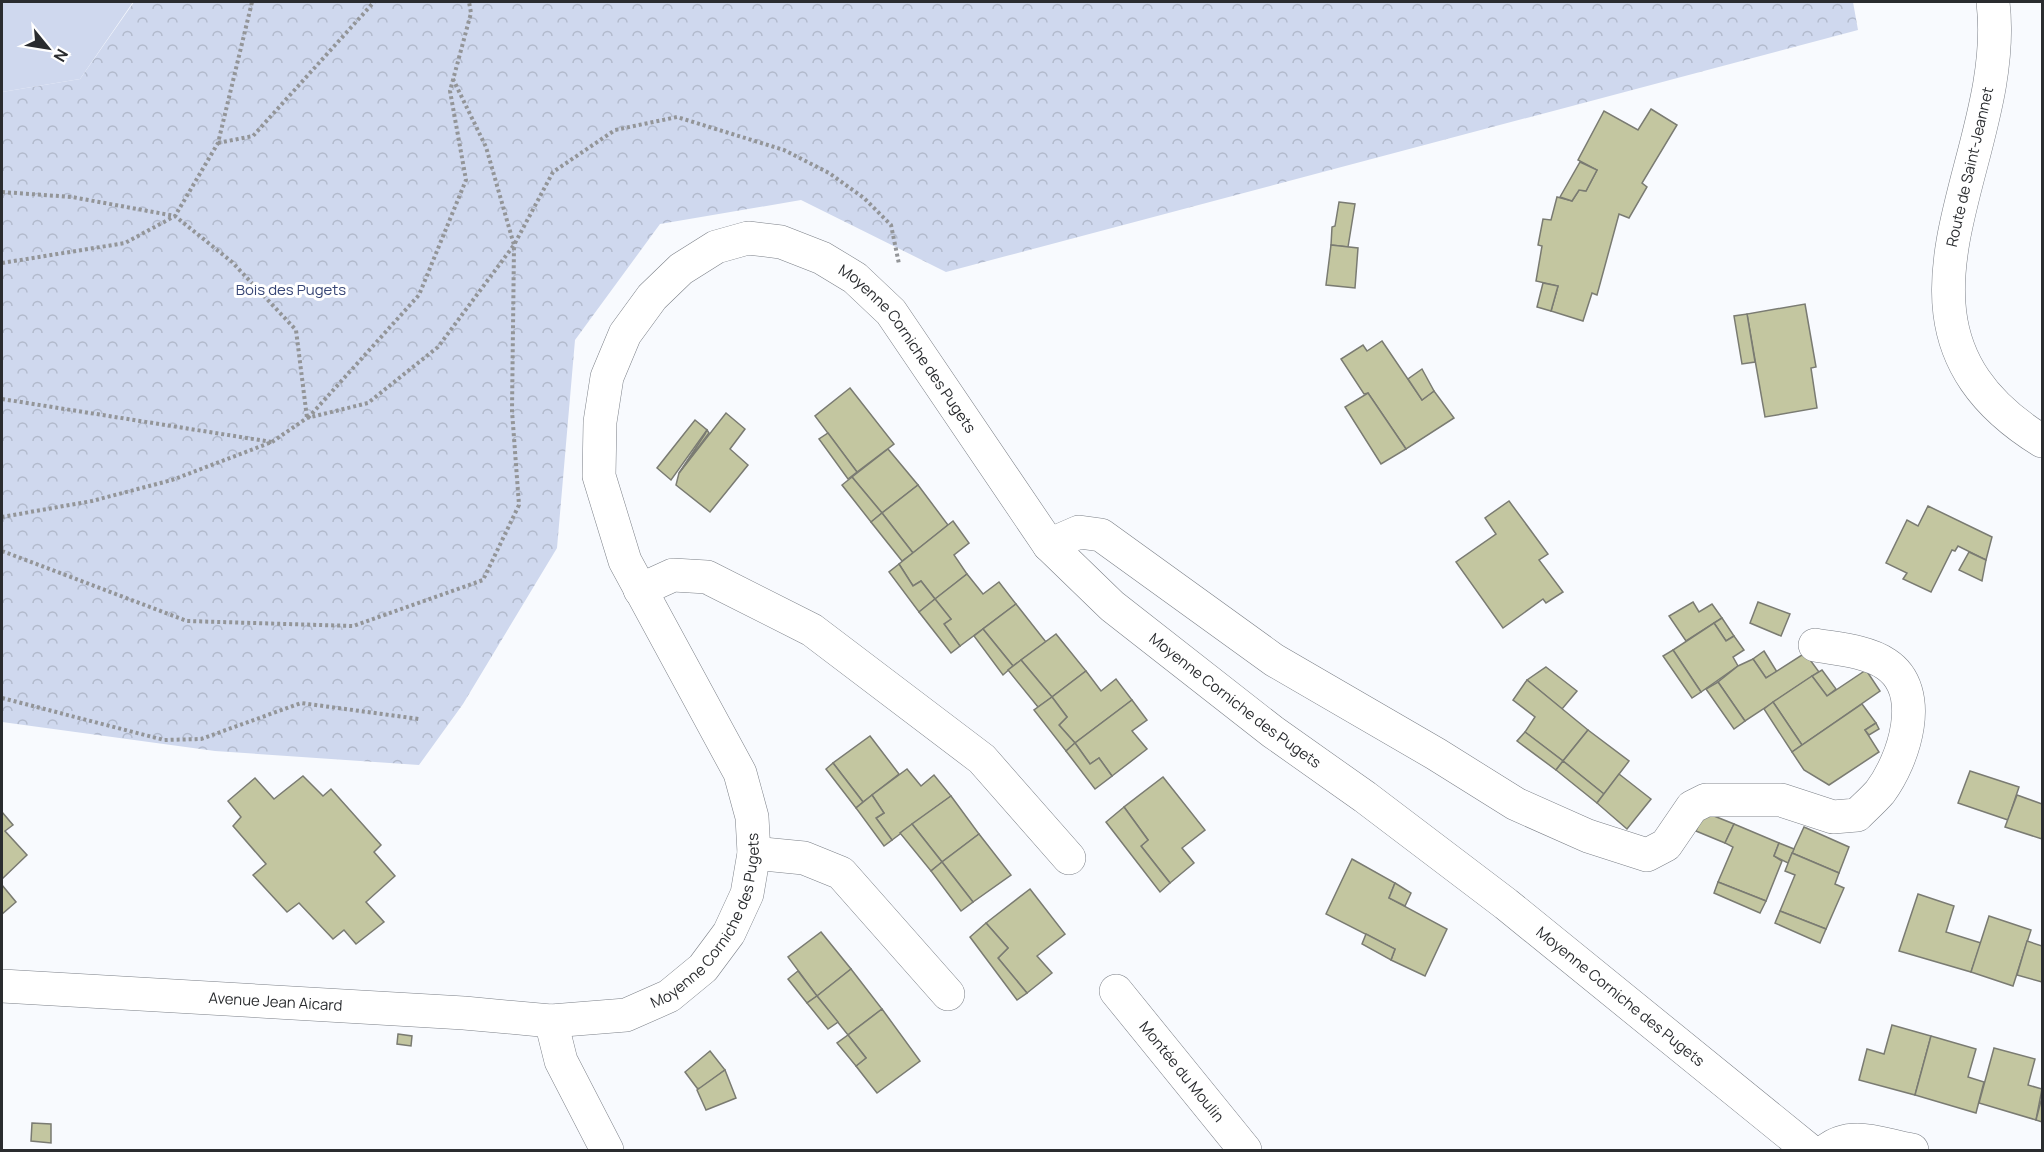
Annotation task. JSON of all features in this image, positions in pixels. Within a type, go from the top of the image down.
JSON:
[{"type":"street","name":"Route de Saint-Jeannet","points":[[1993,2],[1995,50],[1987,101],[1959,209],[1949,264],[1948,302],[1952,330],[1970,371],[1991,401],[2017,425],[2043,441]]},
{"type":"street","name":"Moyenne Corniche des Pugets","points":[[551,1021],[626,1016],[669,996],[703,968],[729,933],[747,894],[754,853],[752,817],[740,773],[625,561],[599,476],[600,422],[607,377],[625,334],[652,297],[681,269],[716,247],[748,238],[781,242],[822,258],[855,278],[891,312],[1049,545],[1149,638],[1506,904],[1809,1150]]},
{"type":"street","points":[[1049,545],[1079,532],[1101,535],[1274,660],[1436,754],[1516,804],[1588,836],[1647,855],[1666,845],[1692,807],[1706,800],[1781,800],[1833,817],[1857,815],[1881,791],[1904,746],[1909,710],[1905,683],[1886,664],[1857,653],[1815,645]]},
{"type":"street","points":[[640,590],[673,575],[707,578],[812,630],[982,759],[1069,858]]},
{"type":"street","points":[[754,853],[804,858],[841,873],[948,994]]},
{"type":"street","name":"Avenue Jean Aicard","points":[[2,986],[464,1013],[551,1021]]},
{"type":"street","name":"Montée du Moulin","points":[[1116,991],[1245,1150]]},
{"type":"street","points":[[551,1021],[561,1061],[607,1150]]},
{"type":"street","points":[[1827,1150],[1838,1141],[1853,1139],[1912,1150]]},
{"type":"path","points":[[2,263],[125,243],[175,216],[218,143],[252,2]]},
{"type":"path","points":[[218,143],[253,136],[374,2]]},
{"type":"path","points":[[2,517],[92,501],[172,480],[272,442],[307,418],[419,295],[466,180],[450,91],[471,13],[469,2]]},
{"type":"path","points":[[2,551],[187,621],[353,626],[483,580],[519,505],[512,411],[514,245],[486,147],[452,77]]},
{"type":"path","points":[[307,418],[368,403],[438,346],[514,245],[553,172],[615,130],[677,117],[784,150],[829,172],[864,198],[891,225],[900,269],[891,312]]},
{"type":"path","points":[[2,192],[72,197],[175,216],[232,262],[296,330],[307,418]]},
{"type":"path","points":[[2,399],[272,442]]},
{"type":"path","points":[[2,698],[164,740],[201,739],[300,703],[419,719]]},
{"type":"green space","points":[[2,2],[133,2],[80,79],[2,92]]},
{"type":"green space","name":"Bois des Pugets","points":[[134,2],[1853,2],[1858,30],[946,272],[801,200],[660,224],[575,340],[557,548],[463,704],[419,765],[215,751],[2,722],[2,92],[80,79]]},
{"type":"building","points":[[1651,109],[1677,125],[1642,183],[1647,187],[1629,218],[1619,214],[1597,295],[1592,293],[1583,321],[1551,311],[1558,286],[1536,281],[1542,246],[1538,245],[1543,219],[1551,220],[1557,197],[1572,201],[1579,190],[1586,191],[1597,170],[1578,160],[1604,111],[1638,130]]},
{"type":"building","points":[[1580,162],[1597,170],[1586,191],[1579,190],[1572,201],[1560,197]]},
{"type":"building","points":[[1339,202],[1355,204],[1348,247],[1331,245],[1332,227],[1335,226]]},
{"type":"building","points":[[1331,245],[1358,248],[1355,288],[1326,285]]},
{"type":"building","points":[[1543,283],[1558,286],[1551,311],[1537,307]]},
{"type":"building","points":[[1805,304],[1816,367],[1811,368],[1817,408],[1765,417],[1747,314]]},
{"type":"building","points":[[1747,314],[1755,362],[1742,364],[1734,316]]},
{"type":"building","points":[[1382,341],[1422,400],[1434,391],[1454,418],[1406,449],[1368,393],[1364,394],[1341,359],[1363,345],[1367,351]]},
{"type":"building","points":[[1422,369],[1434,391],[1422,400],[1408,379]]},
{"type":"building","points":[[850,388],[894,444],[857,472],[815,416]]},
{"type":"building","points":[[1368,393],[1406,449],[1381,464],[1345,407]]},
{"type":"building","points":[[726,413],[745,429],[730,449],[748,465],[710,512],[676,485],[679,473]]},
{"type":"building","points":[[695,420],[707,430],[671,480],[657,468]]},
{"type":"building","points":[[707,430],[709,433],[679,473],[705,434]]},
{"type":"building","points":[[828,433],[857,472],[848,479],[819,439]]},
{"type":"building","points":[[888,449],[918,485],[882,513],[852,477]]},
{"type":"building","points":[[852,477],[882,513],[871,522],[842,485]]},
{"type":"building","points":[[918,485],[948,525],[913,553],[882,513]]},
{"type":"building","points":[[1509,501],[1548,554],[1539,560],[1563,592],[1546,603],[1543,599],[1503,628],[1456,562],[1496,534],[1485,518]]},
{"type":"building","points":[[1928,506],[1992,537],[1986,560],[1958,546],[1955,551],[1952,550],[1931,592],[1903,579],[1907,573],[1886,563],[1907,520],[1918,526]]},
{"type":"building","points":[[882,513],[913,553],[902,561],[871,522]]},
{"type":"building","points":[[953,521],[969,543],[954,555],[967,574],[935,599],[921,581],[913,586],[899,564]]},
{"type":"building","points":[[1969,552],[1986,560],[1982,581],[1959,570]]},
{"type":"building","points":[[899,564],[913,586],[921,581],[935,599],[919,612],[889,572]]},
{"type":"building","points":[[967,574],[983,594],[999,582],[1016,604],[960,646],[944,624],[951,619],[935,599]]},
{"type":"building","points":[[935,599],[951,619],[944,624],[960,646],[951,653],[919,612]]},
{"type":"building","points":[[1693,602],[1699,612],[1712,604],[1722,618],[1686,641],[1669,616]]},
{"type":"building","points":[[1758,602],[1790,614],[1781,636],[1750,623]]},
{"type":"building","points":[[1016,604],[1046,642],[1013,666],[983,629]]},
{"type":"building","points":[[1722,618],[1734,636],[1726,641],[1714,623]]},
{"type":"building","points":[[1714,623],[1726,641],[1734,636],[1744,650],[1733,657],[1738,666],[1701,692],[1673,650]]},
{"type":"building","points":[[983,629],[1013,666],[1003,675],[974,636]]},
{"type":"building","points":[[1056,634],[1086,671],[1052,697],[1021,660]]},
{"type":"building","points":[[1673,650],[1701,692],[1692,698],[1663,656]]},
{"type":"building","points":[[1764,651],[1777,672],[1766,678],[1753,659]]},
{"type":"building","points":[[1805,653],[1819,672],[1745,721],[1718,682],[1738,666],[1753,659],[1766,678]]},
{"type":"building","points":[[1021,660],[1052,697],[1038,707],[1008,670]]},
{"type":"building","points":[[1546,667],[1577,691],[1562,709],[1527,680]]},
{"type":"building","points":[[1822,670],[1836,689],[1827,696],[1812,676]]},
{"type":"building","points":[[1866,670],[1880,691],[1802,745],[1773,702],[1812,676],[1827,696]]},
{"type":"building","points":[[1086,671],[1101,691],[1116,679],[1132,700],[1075,743],[1059,725],[1067,717],[1052,697]]},
{"type":"building","points":[[1527,680],[1588,730],[1563,761],[1525,732],[1535,717],[1513,700]]},
{"type":"building","points":[[1718,682],[1745,721],[1734,729],[1706,689]]},
{"type":"building","points":[[1052,697],[1067,717],[1059,725],[1075,743],[1066,751],[1034,710]]},
{"type":"building","points":[[1132,700],[1147,720],[1132,731],[1147,749],[1112,776],[1099,758],[1090,764],[1075,743]]},
{"type":"building","points":[[1773,702],[1802,745],[1792,752],[1764,709]]},
{"type":"building","points":[[1862,704],[1876,723],[1865,730],[1879,752],[1829,785],[1804,770],[1792,752]]},
{"type":"building","points":[[1876,723],[1879,729],[1869,735],[1865,730]]},
{"type":"building","points":[[1588,730],[1629,761],[1604,794],[1563,761]]},
{"type":"building","points":[[1525,732],[1563,761],[1556,770],[1517,741]]},
{"type":"building","points":[[870,736],[899,774],[863,802],[833,763]]},
{"type":"building","points":[[1075,743],[1090,764],[1099,758],[1112,776],[1095,789],[1066,751]]},
{"type":"building","points":[[1563,761],[1604,794],[1597,803],[1556,770]]},
{"type":"building","points":[[833,763],[863,802],[856,808],[826,769]]},
{"type":"building","points":[[907,769],[921,786],[934,775],[951,796],[892,840],[876,818],[884,813],[872,795]]},
{"type":"building","points":[[1970,771],[2019,787],[2008,820],[1958,803]]},
{"type":"building","points":[[1619,774],[1651,799],[1627,829],[1597,803]]},
{"type":"building","points":[[303,776],[323,796],[331,789],[381,845],[374,852],[395,876],[366,902],[384,922],[356,944],[344,930],[333,939],[299,903],[287,912],[253,875],[266,864],[233,826],[241,817],[228,801],[255,778],[274,799]]},
{"type":"building","points":[[1163,777],[1205,830],[1182,848],[1194,863],[1170,883],[1141,846],[1148,840],[1124,807]]},
{"type":"building","points":[[872,795],[884,813],[876,818],[892,840],[884,846],[856,808]]},
{"type":"building","points":[[2017,795],[2042,804],[2042,839],[2005,827]]},
{"type":"building","points":[[951,796],[979,834],[942,862],[912,824]]},
{"type":"building","points":[[1124,807],[1148,840],[1141,846],[1170,883],[1160,892],[1106,822]]},
{"type":"building","points":[[2,812],[13,825],[5,831],[27,855],[2,879]]},
{"type":"building","points":[[1704,812],[1734,824],[1725,843],[1696,831]]},
{"type":"building","points":[[912,824],[942,862],[931,871],[900,833]]},
{"type":"building","points":[[1734,824],[1779,843],[1774,856],[1782,861],[1766,901],[1718,882],[1733,847],[1725,843]]},
{"type":"building","points":[[1804,827],[1849,847],[1839,873],[1792,853]]},
{"type":"building","points":[[979,834],[1011,875],[973,902],[942,862]]},
{"type":"building","points":[[1779,843],[1794,849],[1788,863],[1774,856]]},
{"type":"building","points":[[1792,853],[1839,873],[1835,884],[1844,888],[1826,929],[1780,911],[1795,875],[1785,871]]},
{"type":"building","points":[[1352,859],[1395,883],[1389,898],[1447,929],[1425,976],[1391,960],[1395,949],[1326,914]]},
{"type":"building","points":[[942,862],[973,902],[961,911],[931,871]]},
{"type":"building","points":[[1718,882],[1766,901],[1760,913],[1714,893]]},
{"type":"building","points":[[1395,883],[1411,893],[1405,906],[1389,898]]},
{"type":"building","points":[[2,885],[16,902],[2,914]]},
{"type":"building","points":[[1030,889],[1065,934],[1037,956],[1052,973],[1027,993],[998,958],[1008,948],[986,923]]},
{"type":"building","points":[[1918,894],[1954,906],[1946,932],[1981,943],[1971,972],[1899,951]]},
{"type":"building","points":[[1780,911],[1826,929],[1820,943],[1775,923]]},
{"type":"building","points":[[1989,916],[2031,930],[2013,986],[1971,972]]},
{"type":"building","points":[[986,923],[1008,948],[998,958],[1027,993],[1017,1000],[970,937]]},
{"type":"building","points":[[821,932],[851,969],[817,996],[788,957]]},
{"type":"building","points":[[1366,934],[1395,949],[1391,960],[1362,944]]},
{"type":"building","points":[[2027,941],[2042,946],[2042,982],[2017,975]]},
{"type":"building","points":[[851,969],[882,1009],[848,1035],[817,996]]},
{"type":"building","points":[[798,971],[817,996],[807,1003],[788,979]]},
{"type":"building","points":[[817,996],[838,1022],[828,1029],[807,1003]]},
{"type":"building","points":[[882,1009],[920,1061],[877,1093],[856,1066],[866,1058],[848,1035]]},
{"type":"building","points":[[1892,1025],[1931,1036],[1915,1095],[1859,1080],[1867,1049],[1884,1054]]},
{"type":"building","points":[[398,1034],[412,1036],[411,1046],[397,1044]]},
{"type":"building","points":[[848,1035],[866,1058],[856,1066],[837,1043]]},
{"type":"building","points":[[1931,1036],[1976,1049],[1968,1077],[1984,1082],[1976,1113],[1915,1095]]},
{"type":"building","points":[[1994,1048],[2035,1059],[2028,1085],[2042,1089],[2036,1120],[1979,1103]]},
{"type":"building","points":[[710,1051],[725,1070],[700,1089],[685,1072]]},
{"type":"building","points":[[725,1070],[736,1098],[706,1110],[697,1090]]},
{"type":"building","points":[[2042,1097],[2042,1122],[2036,1120]]},
{"type":"building","points":[[32,1123],[51,1124],[51,1143],[31,1141]]}]
